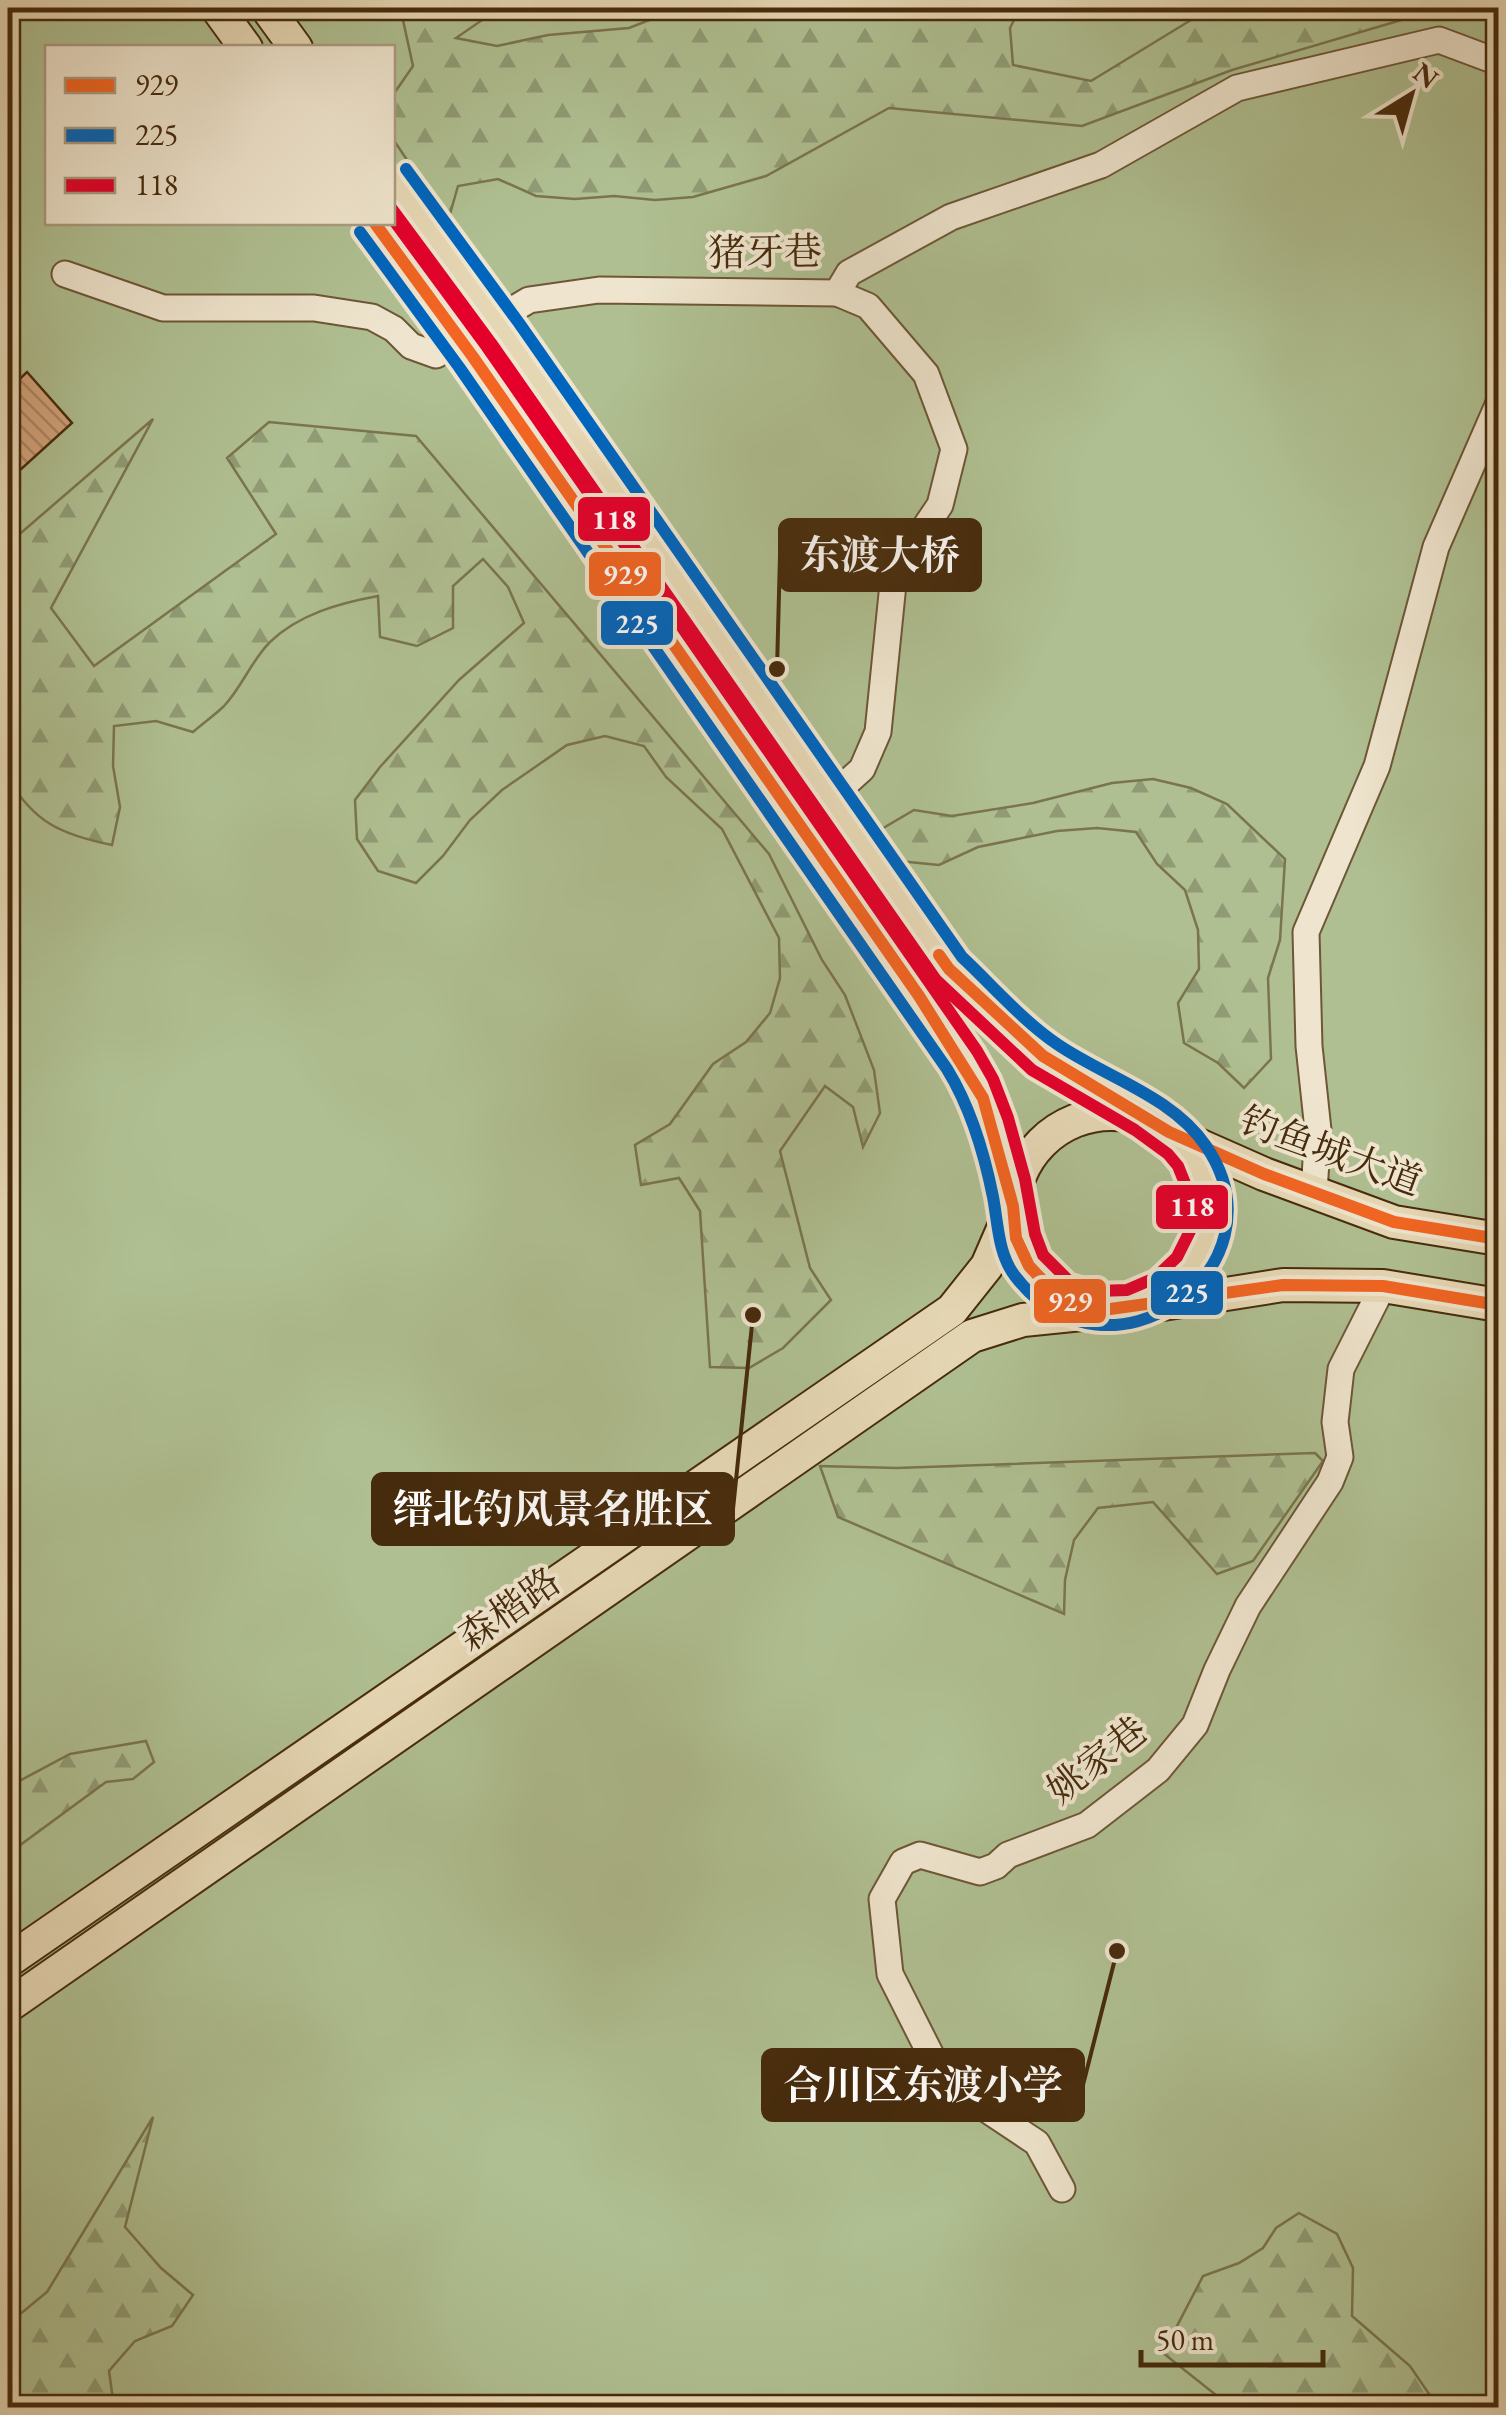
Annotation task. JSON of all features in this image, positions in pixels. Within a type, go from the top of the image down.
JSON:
[{"type":"main road","points":[[217,8],[244,45]]},
{"type":"main road","points":[[267,8],[294,45]]},
{"type":"main road","name":"钓鱼城大道","points":[[395,184],[505,334],[949,969],[1043,1056],[1169,1132],[1394,1222],[1498,1239]]},
{"type":"main road","points":[[376,225],[473,357],[919,996],[983,1098],[1013,1206],[1016,1238],[1029,1266],[1051,1290],[1075,1304],[1103,1310],[1283,1286],[1383,1286],[1498,1305]]},
{"type":"main road","points":[[1013,1206],[1020,1175],[1034,1150],[1056,1130],[1084,1117],[1113,1113],[1142,1118],[1169,1132],[1192,1155],[1206,1184],[1210,1217],[1203,1249],[1186,1277],[1161,1297],[1130,1309]]},
{"type":"main road","name":"森楷路","points":[[8,1961],[952,1310],[987,1266],[1013,1206]]},
{"type":"main road","name":"森楷路","points":[[8,2006],[972,1336],[1023,1320],[1130,1309]]},
{"type":"street","name":"猪牙巷","points":[[65,274],[163,308],[314,308],[372,316],[394,328],[411,346],[436,355],[529,300],[599,290],[837,293],[849,273],[950,217],[1101,165],[1237,88],[1439,40],[1498,62]]},
{"type":"street","points":[[830,798],[862,769],[878,732],[892,584],[940,505],[954,450],[926,374],[868,306],[837,293]]},
{"type":"street","points":[[1314,1192],[1318,1130],[1309,1046],[1306,932],[1377,766],[1436,546],[1498,405]]},
{"type":"street","name":"姚家巷","points":[[1062,2189],[1037,2143],[944,2081],[890,1974],[882,1898],[903,1862],[920,1854],[980,1872],[1008,1856],[1087,1825],[1158,1770],[1195,1725],[1248,1606],[1330,1482],[1340,1457],[1335,1422],[1341,1368],[1383,1286]]},
{"type":"green space","points":[[8,8],[1498,8],[1498,2407],[8,2407]]},
{"type":"green space","points":[[397,8],[478,8],[488,16],[456,38],[497,46],[548,35],[629,28],[680,8],[1020,8],[1010,28],[1013,65],[1091,81],[1191,20],[1220,8],[1442,8],[1232,70],[1082,126],[889,108],[766,176],[693,197],[655,200],[536,196],[498,179],[458,186],[448,221],[395,142],[395,92],[413,66],[401,11]]},
{"type":"green space","points":[[153,419],[51,608],[94,666],[276,534],[227,458],[269,422],[416,436],[769,854],[822,960],[845,995],[874,1070],[880,1113],[863,1147],[853,1107],[825,1086],[780,1151],[810,1268],[831,1300],[783,1348],[749,1368],[710,1367],[700,1211],[679,1178],[641,1185],[635,1145],[670,1124],[713,1064],[746,1042],[770,1013],[780,978],[779,938],[722,829],[666,777],[644,746],[605,736],[567,745],[502,790],[470,820],[416,883],[378,871],[357,839],[355,800],[380,767],[459,680],[524,623],[508,587],[483,559],[453,586],[453,628],[417,646],[380,637],[378,596],[349,602],[307,617],[281,632],[263,649],[224,706],[193,732],[156,721],[114,726],[113,766],[120,807],[112,845],[79,837],[51,824],[18,793],[8,777],[8,544]]},
{"type":"green space","points":[[1153,779],[1191,788],[1227,804],[1285,859],[1280,940],[1268,978],[1271,1059],[1244,1088],[1218,1063],[1184,1043],[1178,1003],[1199,969],[1198,930],[1185,890],[1157,864],[1136,832],[1097,828],[1057,831],[978,847],[939,865],[899,861],[880,830],[914,810],[952,816],[1033,803],[1112,783]]},
{"type":"green space","points":[[1315,1453],[1323,1461],[1253,1561],[1217,1574],[1153,1502],[1098,1508],[1074,1540],[1065,1580],[1064,1614],[838,1517],[820,1466],[897,1468]]},
{"type":"green space","points":[[146,1741],[154,1762],[133,1779],[106,1782],[8,1854],[8,1787],[70,1754]]},
{"type":"green space","points":[[153,2117],[125,2227],[161,2268],[193,2295],[172,2326],[135,2341],[109,2371],[114,2407],[19,2407],[8,2375],[8,2324],[47,2292]]},
{"type":"green space","points":[[1299,2213],[1337,2234],[1353,2268],[1352,2316],[1410,2366],[1438,2407],[1231,2407],[1163,2353],[1203,2276],[1239,2263],[1263,2248],[1276,2228]]},
{"type":"building","points":[[27,372],[72,423],[8,481],[8,390]]},
{"type":"transit line","name":"225","points":[[360,232],[459,367],[947,1069],[976,1131],[1002,1248],[1015,1276],[1053,1310],[1096,1324],[1138,1321],[1177,1303],[1207,1273],[1225,1235],[1226,1192],[1206,1146],[1157,1100],[1044,1035],[962,957],[519,323],[406,169]]},
{"type":"transit line","name":"118","points":[[395,213],[491,343],[936,980],[1032,1070],[1135,1130],[1178,1166],[1192,1201],[1190,1231],[1177,1257],[1155,1278],[1127,1290],[1097,1291],[1069,1281],[1043,1255],[1008,1118],[977,1051],[487,347],[395,222]]},
{"type":"transit line","name":"929","points":[[376,225],[473,357],[919,996],[983,1098],[1013,1206],[1016,1238],[1029,1266],[1051,1289],[1075,1304],[1103,1310],[1283,1285],[1383,1286],[1498,1305]]},
{"type":"transit line","name":"929","points":[[939,955],[949,969],[1043,1056],[1169,1132],[1264,1174],[1394,1222],[1498,1239]]},
{"type":"place","name":"东渡大桥","points":[[777,669]]},
{"type":"place","name":"缙北钓风景名胜区","points":[[753,1315]]},
{"type":"place","name":"合川区东渡小学","points":[[1117,1951]]}]
